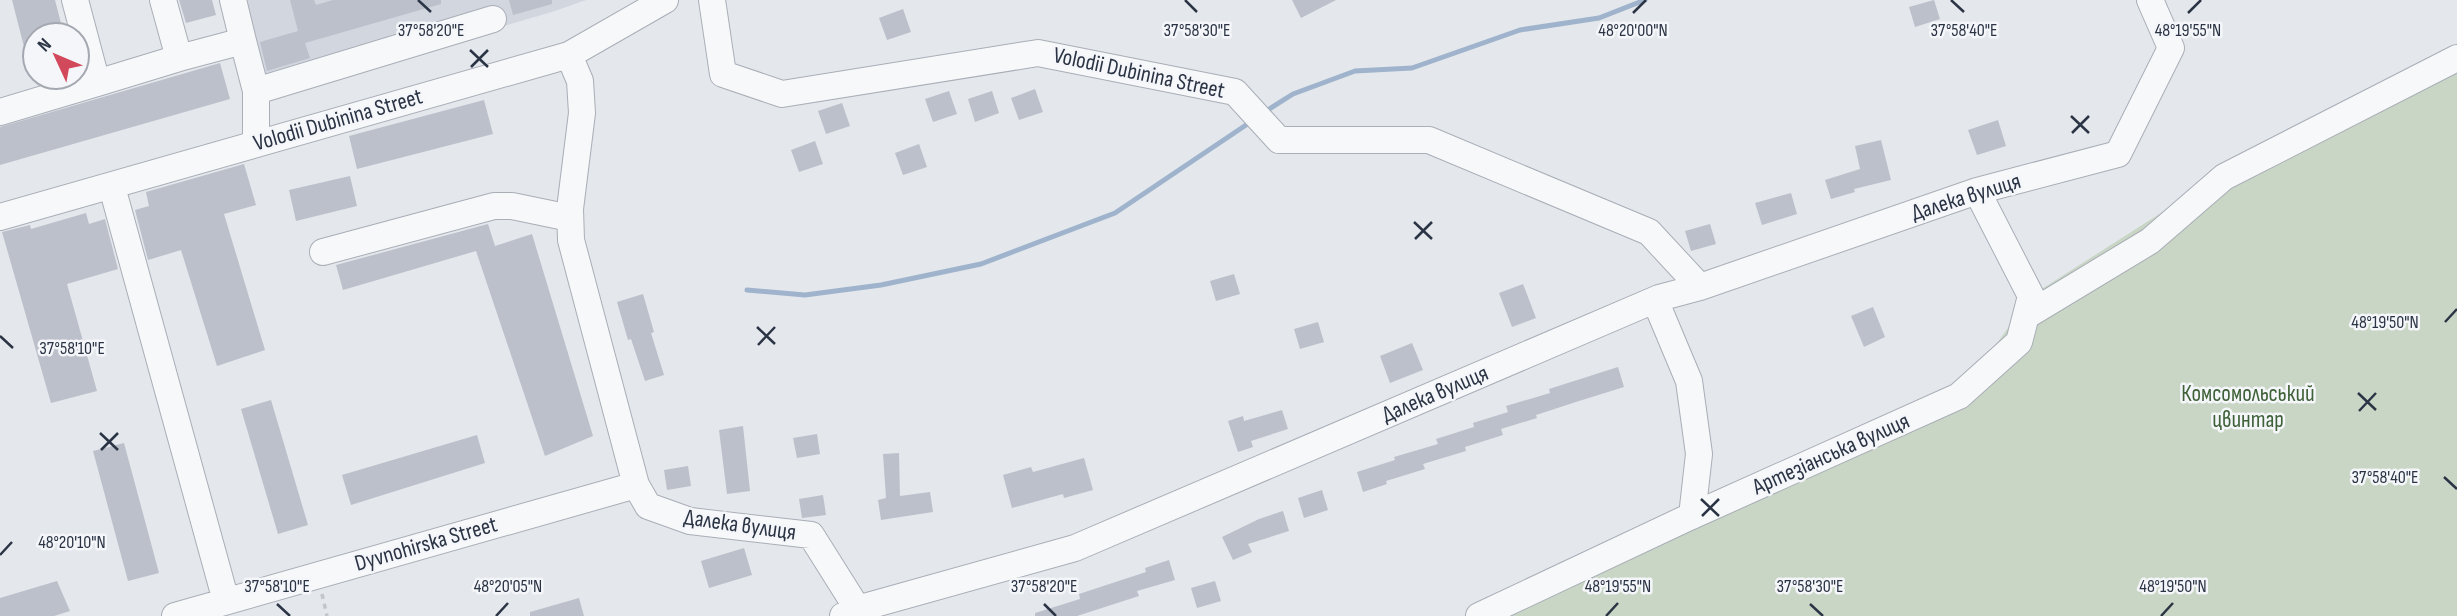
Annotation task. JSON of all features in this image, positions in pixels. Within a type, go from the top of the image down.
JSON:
[{"type":"street","points":[[75,0],[97,83]]},
{"type":"street","points":[[163,0],[179,58]]},
{"type":"street","points":[[233,0],[256,91],[256,143]]},
{"type":"street","name":"Volodii Dubinina Street","points":[[0,217],[569,55],[665,0]]},
{"type":"street","name":"Volodii Dubinina Street","points":[[712,0],[723,74],[782,94],[1038,53],[1235,92],[1279,140],[1429,140],[1648,232],[1700,287]]},
{"type":"street","name":"Далека вулиця","points":[[636,485],[648,506],[690,521],[811,535],[854,614],[1075,548],[1655,300],[1700,287],[1977,191],[2118,154],[2171,48],[2150,0]]},
{"type":"street","points":[[256,91],[493,19]]},
{"type":"street","points":[[0,111],[243,41]]},
{"type":"street","points":[[569,55],[580,82],[582,113],[570,240],[636,485]]},
{"type":"street","points":[[2026,316],[2150,242],[2224,177],[2457,58]]},
{"type":"street","points":[[112,187],[226,601]]},
{"type":"street","name":"Артезіанська вулиця","points":[[1479,616],[1692,516],[1959,396],[2019,342],[2031,296],[1977,191]]},
{"type":"street","points":[[323,253],[494,206],[512,206],[570,218]]},
{"type":"street","points":[[1655,300],[1689,381],[1699,454],[1692,516]]},
{"type":"street","name":"Dyvnohirska Street","points":[[175,616],[636,485]]},
{"type":"shaded area","points":[[238,0],[586,0],[263,96]]},
{"type":"green space","name":"Комсомольський цвинтар","points":[[2457,58],[2457,616],[1479,616],[1959,396],[2031,296],[2189,195]]},
{"type":"building","points":[[12,0],[55,0],[60,21],[21,21],[21,35]]},
{"type":"building","points":[[179,0],[212,0],[216,15],[186,23]]},
{"type":"building","points":[[290,0],[314,0],[316,5],[333,0],[441,0],[441,4],[305,43],[310,58],[267,71],[260,42],[298,31]]},
{"type":"building","points":[[509,0],[552,0],[552,4],[513,15]]},
{"type":"building","points":[[1292,0],[1336,0],[1301,18]]},
{"type":"building","points":[[1934,0],[1940,19],[1915,27],[1909,7]]},
{"type":"building","points":[[903,9],[911,32],[887,40],[879,18]]},
{"type":"building","points":[[220,63],[230,99],[0,165],[0,127]]},
{"type":"building","points":[[1035,89],[1043,112],[1019,120],[1011,98]]},
{"type":"building","points":[[949,91],[957,114],[933,122],[925,99]]},
{"type":"building","points":[[992,91],[999,113],[975,122],[968,99]]},
{"type":"building","points":[[484,100],[493,134],[357,169],[349,136]]},
{"type":"building","points":[[842,103],[850,126],[826,134],[818,111]]},
{"type":"building","points":[[1998,120],[2006,146],[1977,155],[1968,130]]},
{"type":"building","points":[[1881,140],[1891,180],[1854,189],[1855,192],[1831,199],[1825,180],[1860,169],[1855,146]]},
{"type":"building","points":[[815,141],[823,164],[799,172],[791,150]]},
{"type":"building","points":[[919,144],[927,167],[903,175],[895,153]]},
{"type":"building","points":[[244,164],[256,205],[224,214],[265,350],[217,366],[181,250],[148,260],[135,210],[149,206],[146,192]]},
{"type":"building","points":[[350,176],[357,206],[296,221],[289,190]]},
{"type":"building","points":[[1791,193],[1797,214],[1762,225],[1755,203]]},
{"type":"building","points":[[86,213],[89,224],[105,219],[118,269],[67,284],[97,391],[51,403],[2,232],[30,225],[31,229]]},
{"type":"building","points":[[488,224],[495,246],[532,234],[593,436],[545,456],[476,251],[343,290],[336,265]]},
{"type":"building","points":[[1710,224],[1716,244],[1691,251],[1685,231]]},
{"type":"building","points":[[1234,274],[1240,294],[1216,301],[1210,281]]},
{"type":"building","points":[[1523,284],[1536,318],[1512,327],[1499,293]]},
{"type":"building","points":[[643,294],[664,375],[645,381],[631,339],[628,340],[617,302]]},
{"type":"building","points":[[1873,307],[1885,337],[1864,347],[1851,316]]},
{"type":"building","points":[[1318,322],[1324,342],[1300,349],[1294,329]]},
{"type":"building","points":[[1412,343],[1423,370],[1390,383],[1380,356]]},
{"type":"building","points":[[1618,367],[1624,387],[1501,429],[1503,435],[1465,447],[1466,451],[1423,464],[1425,469],[1386,481],[1387,484],[1363,492],[1357,472],[1438,444],[1436,439],[1474,427],[1473,423],[1508,412],[1506,406],[1550,393],[1549,389]]},
{"type":"building","points":[[271,400],[308,525],[278,534],[241,409]]},
{"type":"building","points":[[1282,410],[1288,429],[1251,441],[1253,447],[1238,452],[1228,421],[1243,416],[1244,421]]},
{"type":"building","points":[[743,426],[750,491],[727,494],[719,430]]},
{"type":"building","points":[[817,434],[820,454],[797,458],[793,438]]},
{"type":"building","points":[[477,435],[485,463],[351,505],[342,475]]},
{"type":"building","points":[[124,443],[159,573],[128,581],[93,451]]},
{"type":"building","points":[[899,453],[900,496],[930,492],[933,512],[881,520],[878,500],[886,498],[883,454]]},
{"type":"building","points":[[1084,458],[1093,490],[1064,498],[1063,494],[1012,508],[1003,475],[1031,467],[1033,472]]},
{"type":"building","points":[[688,466],[691,486],[667,490],[664,470]]},
{"type":"building","points":[[1322,490],[1328,510],[1304,518],[1298,498]]},
{"type":"building","points":[[823,495],[826,515],[802,518],[799,499]]},
{"type":"building","points":[[1283,511],[1289,531],[1248,544],[1252,552],[1233,560],[1222,537]]},
{"type":"building","points":[[744,548],[752,575],[709,588],[701,561]]},
{"type":"building","points":[[1169,560],[1175,580],[1137,591],[1139,596],[1077,616],[1035,616],[1035,613],[1080,599],[1079,594],[1146,572],[1145,568]]},
{"type":"building","points":[[57,581],[70,611],[54,616],[0,616],[0,598]]},
{"type":"building","points":[[1215,581],[1221,601],[1197,608],[1191,588]]},
{"type":"building","points":[[579,598],[584,616],[530,616],[530,612]]},
{"type":"waterway","points":[[1263,113],[1293,94],[1355,71],[1412,68],[1520,30],[1599,18],[1645,0]]},
{"type":"waterway","points":[[747,290],[805,295],[881,285],[981,264],[1115,213],[1252,121]]}]
